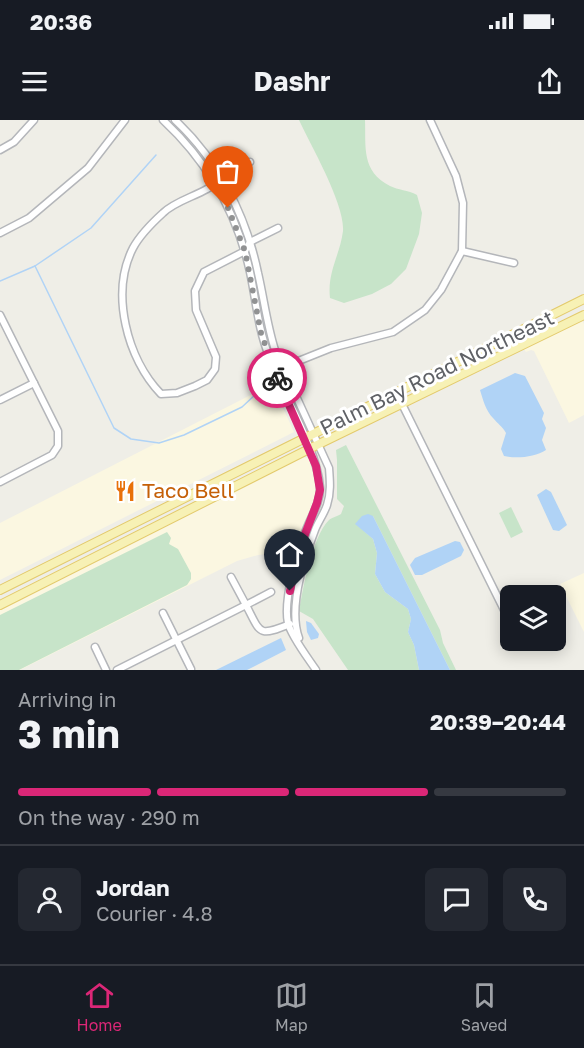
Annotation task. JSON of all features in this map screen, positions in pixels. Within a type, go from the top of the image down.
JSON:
[{"type":"main road","name":"Palm Bay Road Northeast","points":[[0,590],[584,299]]},
{"type":"main road","name":"Palm Bay Road Northeast","points":[[0,605],[320,444],[584,315]]},
{"type":"main road","points":[[402,404],[407,387]]},
{"type":"main road","points":[[168,521],[168,514],[177,502]]},
{"type":"main road","points":[[152,528],[158,515],[157,512]]},
{"type":"main road","points":[[37,586],[45,567]]},
{"type":"main road","points":[[13,598],[19,589],[21,580]]},
{"type":"street","points":[[0,150],[14,142],[34,120]]},
{"type":"street","points":[[0,233],[29,218],[88,168],[125,120]]},
{"type":"street","points":[[163,120],[194,152],[215,182],[228,208],[245,251],[261,333],[274,371],[316,466],[320,490],[297,555],[290,591],[288,624],[316,670]]},
{"type":"street","points":[[175,120],[200,148],[235,203],[250,242],[269,330],[282,368],[320,444],[329,468],[330,485],[327,504],[315,531],[298,591],[295,621],[306,655]]},
{"type":"street","points":[[274,371],[331,348],[393,332],[425,310],[441,290],[462,250],[462,203],[456,176],[430,120]]},
{"type":"street","points":[[250,162],[220,177],[210,187],[165,211],[133,249],[123,291],[123,316],[128,336],[148,381],[161,394],[177,393],[195,386],[207,380],[215,369],[216,357],[196,310],[195,291],[204,272],[245,251],[250,242],[278,228]]},
{"type":"street","points":[[462,250],[514,262]]},
{"type":"street","points":[[0,315],[58,431],[58,446],[52,455],[0,482]]},
{"type":"street","points":[[0,400],[34,383]]},
{"type":"street","points":[[402,404],[500,602]]},
{"type":"street","points":[[231,577],[259,629],[264,633],[295,621]]},
{"type":"street","points":[[117,670],[271,592]]},
{"type":"street","points":[[163,613],[190,669]]},
{"type":"street","points":[[95,647],[106,670]]},
{"type":"shaded area","points":[[582,319],[584,324],[584,415],[569,423],[534,351],[526,352],[523,348]]},
{"type":"shaded area","points":[[272,384],[294,432],[0,580],[0,523]]},
{"type":"shaded area","points":[[301,457],[308,458],[316,466],[320,490],[297,555],[275,553],[237,561],[20,670],[0,670],[0,609]]},
{"type":"shaded area","points":[[584,573],[584,632],[566,596],[566,585],[560,584]]},
{"type":"green space","points":[[299,120],[365,120],[367,158],[374,173],[390,186],[417,195],[422,213],[419,234],[406,269],[391,284],[372,294],[344,303],[330,298],[330,280],[343,231],[342,220],[333,191]]},
{"type":"green space","points":[[346,445],[440,630],[443,643],[456,670],[450,670],[373,516],[356,524],[373,539],[377,553],[375,574],[385,592],[408,609],[411,619],[408,632],[414,645],[419,670],[348,670],[313,619],[299,611],[309,563],[318,538],[329,520],[341,514],[344,506],[337,499],[336,450]]},
{"type":"green space","points":[[511,507],[523,532],[511,538],[499,513]]},
{"type":"green space","points":[[167,532],[171,538],[169,544],[178,549],[191,573],[191,579],[187,585],[19,670],[0,670],[0,615]]},
{"type":"water","points":[[515,373],[525,376],[544,413],[542,419],[546,428],[542,440],[546,450],[526,457],[504,456],[501,449],[506,433],[488,412],[480,390]]},
{"type":"water","points":[[546,489],[551,492],[567,525],[559,531],[553,530],[537,495]]},
{"type":"water","points":[[368,514],[373,516],[450,670],[419,670],[414,645],[408,632],[411,619],[408,609],[385,592],[375,574],[377,553],[373,539],[355,524],[362,516]]},
{"type":"water","points":[[455,541],[460,542],[464,550],[461,556],[422,575],[415,575],[410,565],[415,558]]},
{"type":"water","points":[[306,621],[311,623],[319,634],[318,638],[311,640],[307,632]]},
{"type":"water","points":[[281,638],[286,650],[247,670],[216,670]]},
{"type":"waterway","points":[[0,281],[35,266],[91,228],[156,155]]},
{"type":"waterway","points":[[35,266],[114,428],[131,439],[159,443],[184,435],[242,407],[268,383]]},
{"type":"way so far","points":[[228,208],[241,237],[261,333],[277,378]]},
{"type":"place","name":"Taco Bell","points":[[125,491]]},
{"type":"route","points":[[277,378],[316,466],[320,490],[297,555],[290,591]]}]
